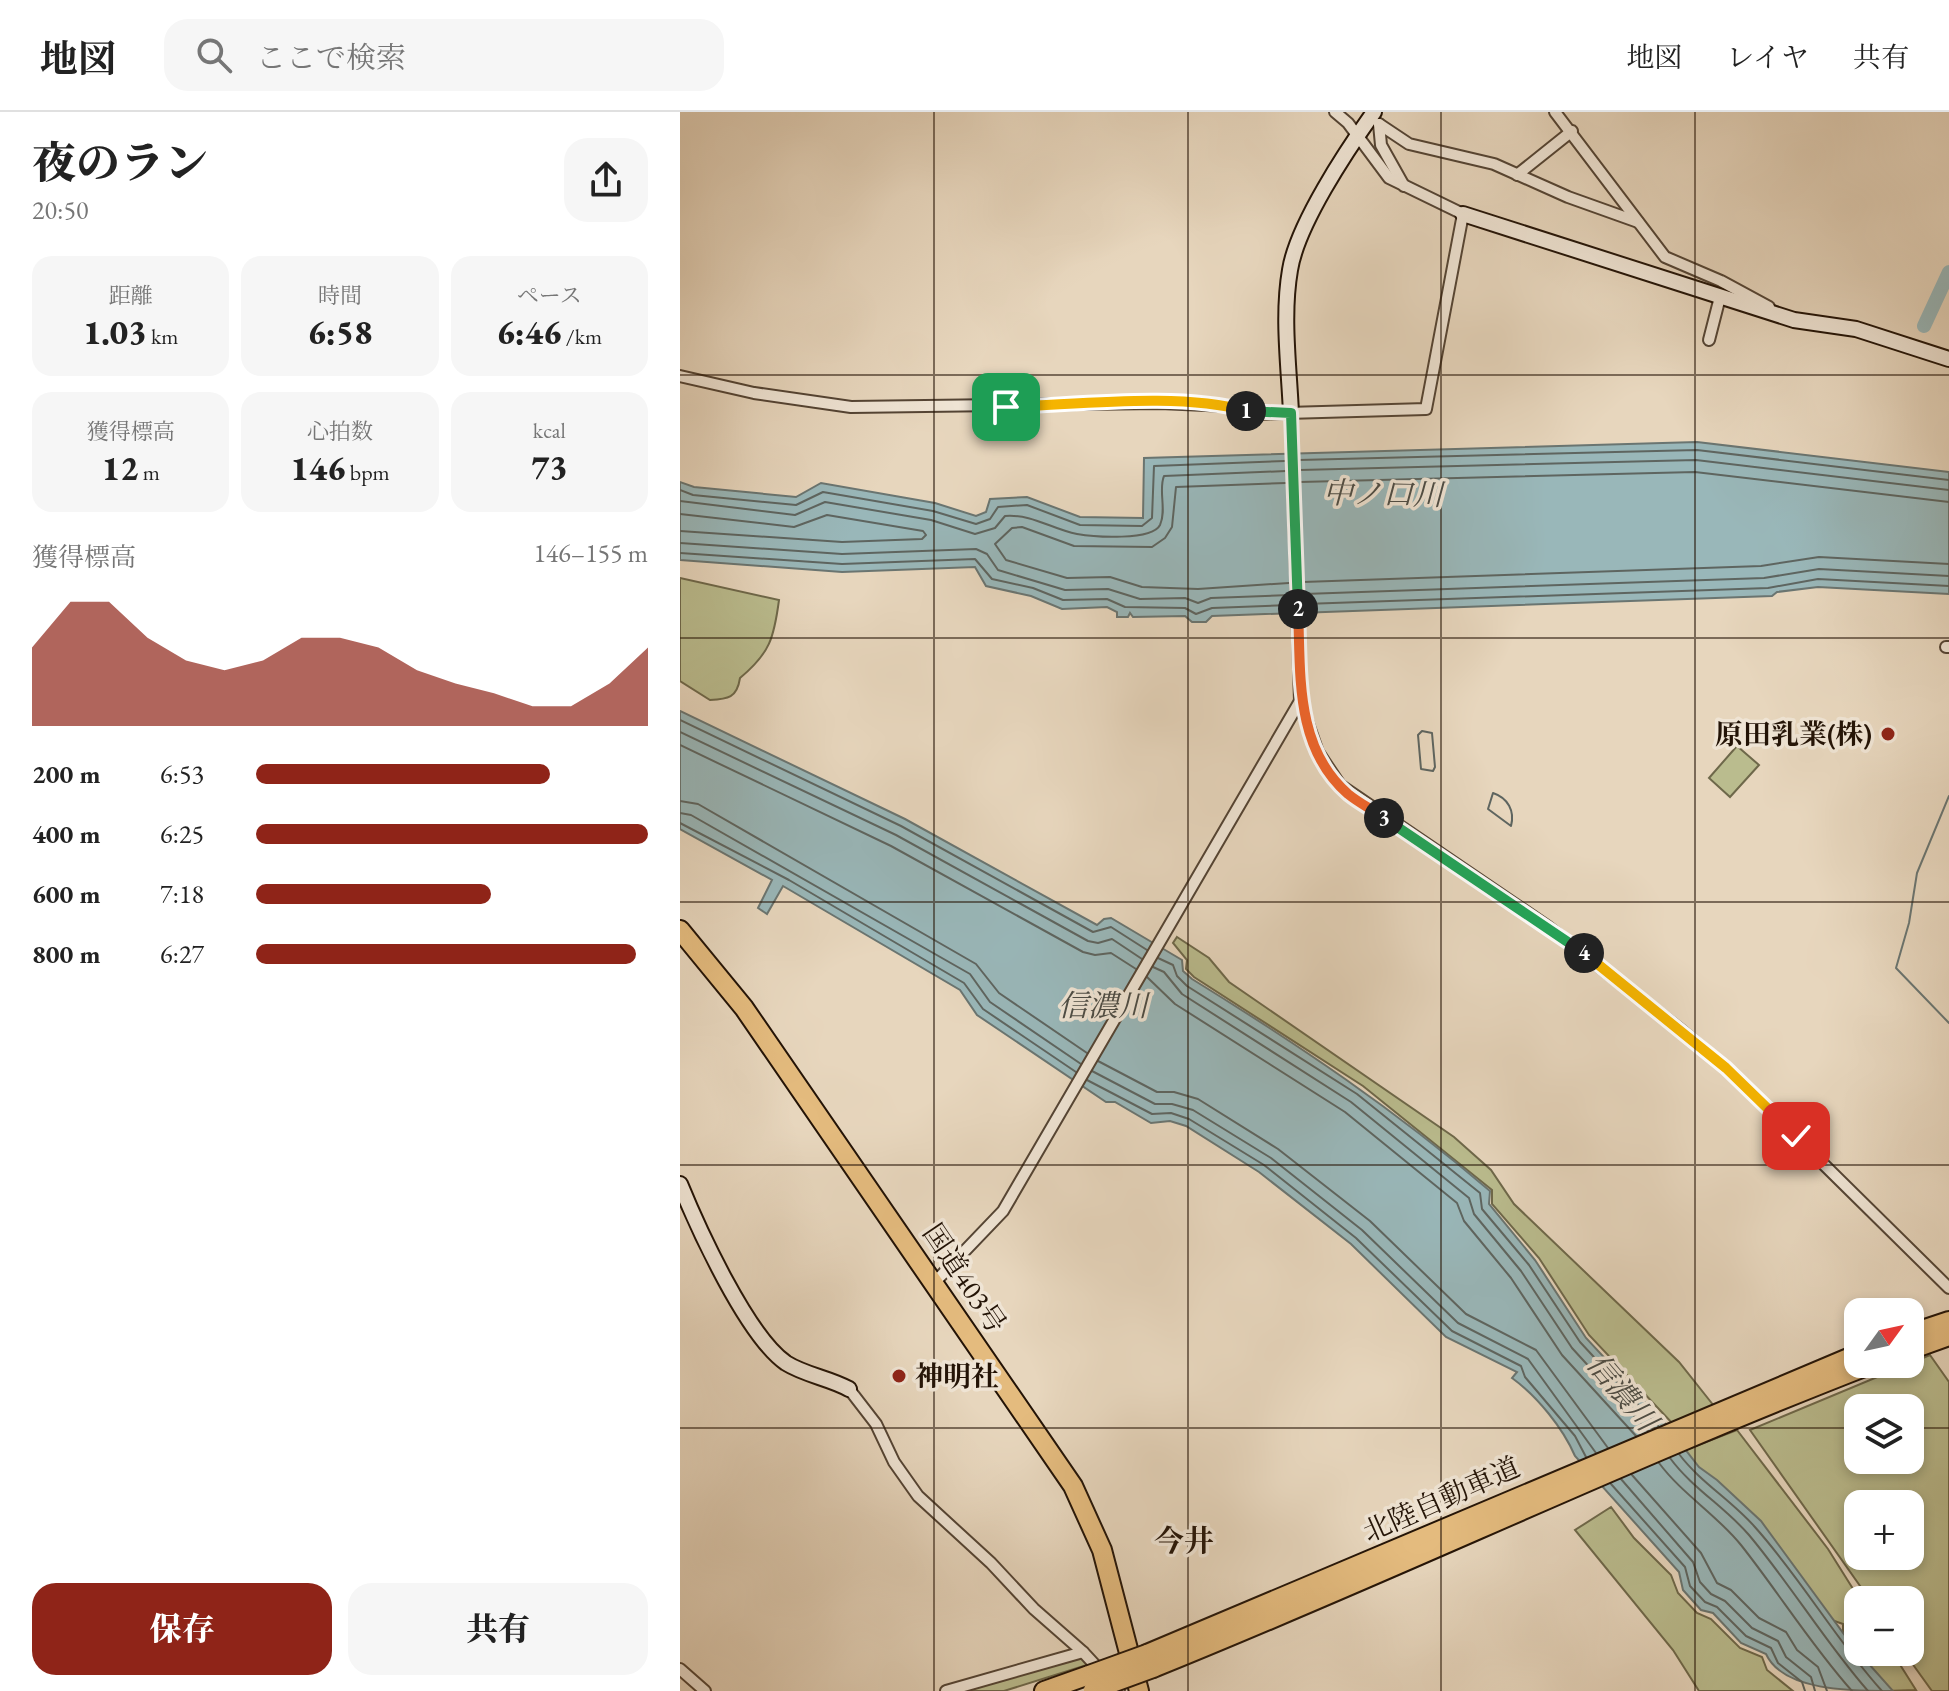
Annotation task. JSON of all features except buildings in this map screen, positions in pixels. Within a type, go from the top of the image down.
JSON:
[{"type":"highway","name":"国道403号","points":[[680,930],[744,1008],[1073,1486],[1092,1522],[1139,1691]]},
{"type":"highway","points":[[1924,1331],[1946,1327]]},
{"type":"highway","points":[[1924,1341],[1946,1327]]},
{"type":"highway","name":"北陸自動車道","points":[[1044,1691],[1091,1685],[1150,1661],[1535,1497],[1844,1360]]},
{"type":"highway","name":"北陸自動車道","points":[[1535,1497],[1844,1375]]},
{"type":"street","points":[[1335,112],[1357,135],[1378,166],[1405,187],[1463,214],[1794,320],[1856,329],[1949,359]]},
{"type":"street","points":[[1374,112],[1357,135],[1304,231],[1292,260],[1288,299],[1300,701],[1318,752],[1349,794],[1507,897],[1638,994],[1726,1068],[1949,1288]]},
{"type":"street","points":[[1555,112],[1638,222],[1672,261],[1721,281],[1794,320]]},
{"type":"street","points":[[1405,187],[1381,145],[1379,124],[1409,144],[1494,164],[1638,222]]},
{"type":"street","points":[[1517,175],[1572,131]]},
{"type":"street","points":[[680,376],[754,393],[851,407],[1160,403],[1228,406],[1257,414],[1426,409],[1463,214]]},
{"type":"street","points":[[1709,340],[1720,297]]},
{"type":"street","points":[[935,1282],[1003,1211],[1300,701]]},
{"type":"street","points":[[680,1184],[703,1240],[775,1351],[793,1367],[849,1389],[876,1424],[894,1462],[918,1496],[991,1563],[1034,1609],[1083,1652],[1119,1691]]},
{"type":"street","points":[[946,1691],[1083,1652]]},
{"type":"street","points":[[680,1669],[705,1691]]},
{"type":"green space","points":[[680,578],[779,600],[769,644],[758,661],[740,678],[734,693],[727,698],[710,700],[680,681]]},
{"type":"green space","points":[[1737,746],[1759,765],[1730,797],[1709,778]]},
{"type":"green space","points":[[1177,937],[1209,958],[1229,982],[1454,1137],[1491,1170],[1514,1204],[1679,1362],[1714,1406],[1673,1424],[1589,1335],[1539,1258],[1492,1204],[1492,1190],[1363,1086],[1194,977],[1186,969],[1187,960],[1173,943]]},
{"type":"green space","points":[[1930,1355],[1949,1382],[1949,1691],[1932,1691],[1914,1666],[1924,1666],[1924,1586],[1860,1586],[1849,1570],[1924,1570],[1924,1490],[1844,1490],[1844,1563],[1750,1430],[1875,1378],[1924,1378],[1924,1358]]},
{"type":"green space","points":[[1737,1430],[1828,1549],[1851,1586],[1844,1586],[1844,1646],[1843,1624],[1823,1617],[1680,1452]]},
{"type":"green space","points":[[1611,1507],[1634,1538],[1671,1575],[1678,1593],[1697,1613],[1711,1619],[1740,1648],[1762,1657],[1767,1670],[1793,1691],[1699,1691],[1673,1650],[1575,1530]]},
{"type":"green space","points":[[1083,1657],[1090,1664],[1004,1691],[959,1691]]},
{"type":"green space","points":[[1862,1666],[1901,1666],[1916,1690],[1885,1691]]},
{"type":"water","name":"中ノ口川","points":[[1697,442],[1949,472],[1949,594],[1818,587],[1777,592],[1772,596],[1212,616],[1206,622],[1192,622],[1185,616],[1133,617],[1130,613],[1128,617],[1117,617],[1117,612],[1107,607],[1062,609],[1031,596],[986,586],[975,567],[842,572],[680,560],[680,482],[694,487],[796,497],[821,483],[935,503],[976,516],[986,512],[990,499],[1027,497],[1080,517],[1143,518],[1144,458]]},
{"type":"water","name":"信濃川","points":[[680,711],[905,819],[1097,925],[1111,918],[1182,960],[1183,971],[1192,979],[1345,1079],[1490,1191],[1489,1204],[1535,1260],[1586,1338],[1663,1421],[1699,1467],[1761,1521],[1844,1634],[1844,1666],[1871,1666],[1893,1691],[1838,1689],[1802,1682],[1775,1666],[1766,1654],[1741,1643],[1713,1613],[1701,1610],[1683,1590],[1679,1572],[1575,1456],[1548,1413],[1512,1378],[1517,1372],[1446,1337],[1351,1244],[1259,1172],[1186,1126],[1170,1121],[1151,1123],[1115,1102],[1106,1102],[977,1015],[960,990],[783,886],[767,914],[758,908],[772,880],[680,829]]},
{"type":"waterway","points":[[1924,326],[1949,272]]},
{"type":"waterway","points":[[1949,796],[1917,873],[1909,923],[1896,968],[1949,1023]]},
{"type":"place","name":"原田乳業(株)","points":[[1888,734]]},
{"type":"place","name":"神明社","points":[[899,1376]]},
{"type":"district","name":"今井","points":[[1184,1541]]},
{"type":"route","points":[[1006,407],[1160,403],[1228,406],[1257,414],[1291,413],[1300,701],[1318,752],[1340,785],[1349,794],[1507,897],[1638,994],[1726,1068],[1796,1136]]}]
